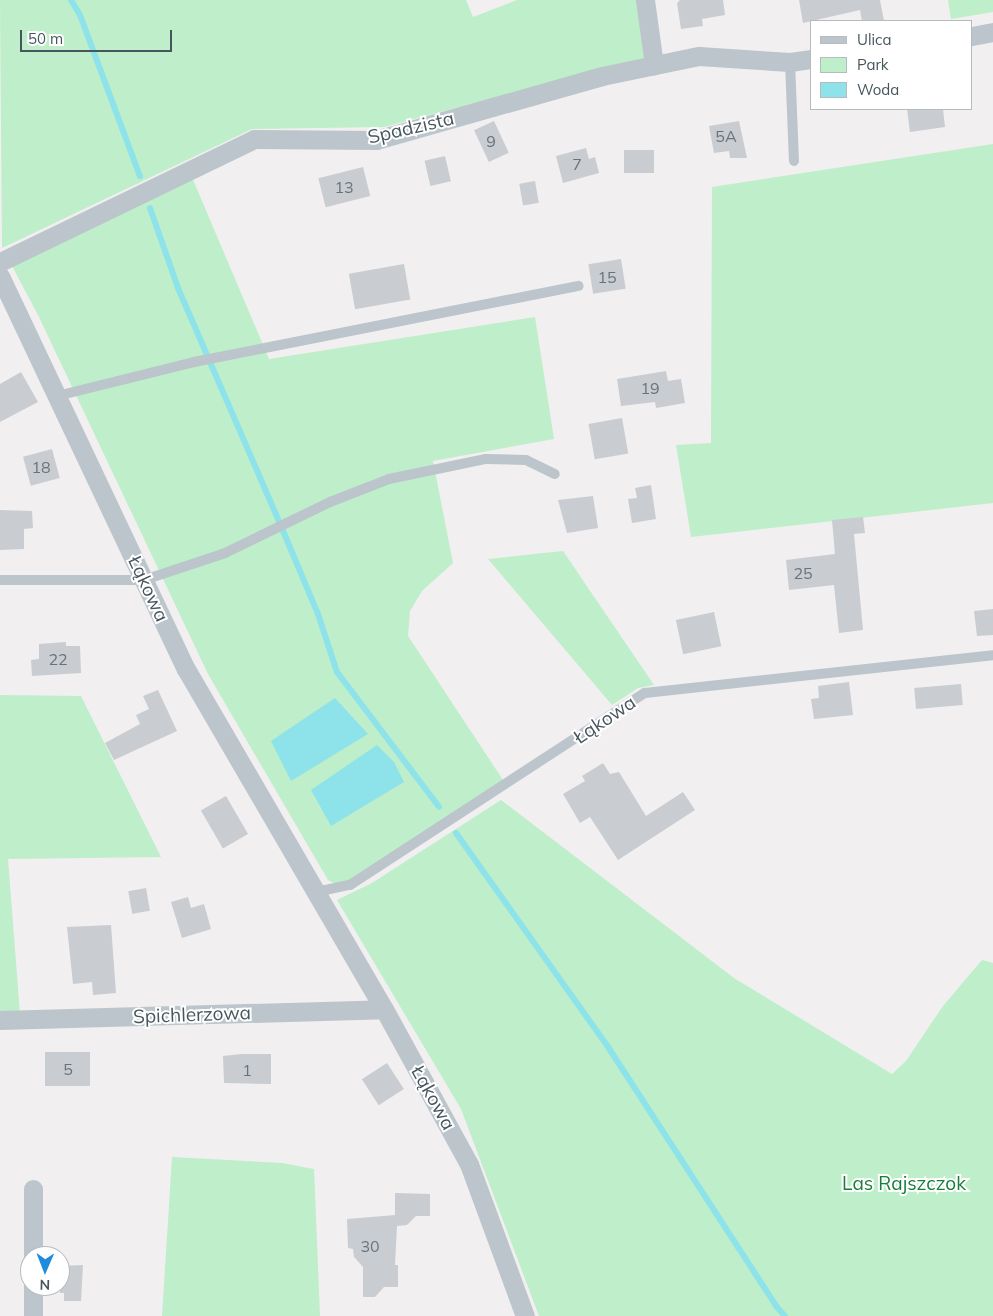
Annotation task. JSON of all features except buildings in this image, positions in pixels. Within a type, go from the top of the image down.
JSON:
[{"type":"street","points":[[645,0],[654,66]]},
{"type":"street","points":[[973,36],[993,32]]},
{"type":"street","name":"Spadzista","points":[[0,262],[254,139],[376,140],[602,76],[699,56],[790,62],[810,59]]},
{"type":"street","name":"Łąkowa","points":[[0,276],[186,669],[384,1008],[469,1164],[525,1316]]},
{"type":"street","name":"Spichlerzowa","points":[[0,1020],[384,1008]]},
{"type":"street","points":[[33,1189],[33,1246]]},
{"type":"street","points":[[33,1296],[33,1316]]},
{"type":"lane","points":[[790,62],[794,161]]},
{"type":"lane","points":[[57,396],[194,362],[580,286]]},
{"type":"lane","points":[[0,580],[144,580],[225,553],[330,502],[389,479],[486,459],[526,460],[555,474]]},
{"type":"lane","name":"Łąkowa","points":[[316,892],[350,885],[645,693],[993,655]]},
{"type":"green space","points":[[0,0],[466,0],[473,17],[517,0],[638,0],[646,58],[384,127],[252,129],[2,248]]},
{"type":"green space","points":[[948,0],[993,0],[993,12],[951,19]]},
{"type":"green space","points":[[993,144],[993,503],[691,537],[676,445],[711,443],[712,187]]},
{"type":"green space","points":[[191,175],[269,359],[535,317],[554,439],[433,461],[453,563],[422,591],[410,611],[408,636],[503,780],[341,887],[328,880],[208,674],[38,315],[11,264]]},
{"type":"green space","points":[[563,551],[654,685],[638,688],[612,705],[488,559]]},
{"type":"green space","points":[[0,695],[81,696],[161,857],[8,859],[20,1014],[0,1014]]},
{"type":"green space","name":"Las Rajszczok","points":[[501,800],[734,978],[892,1074],[906,1061],[943,1006],[982,960],[993,963],[993,1316],[539,1316],[461,1109],[337,900],[372,883]]},
{"type":"green space","points":[[172,1157],[282,1163],[314,1169],[320,1316],[162,1316]]},
{"type":"water","points":[[335,698],[368,734],[291,781],[271,741]]},
{"type":"water","points":[[377,745],[394,762],[404,782],[331,826],[311,790]]},
{"type":"waterway","points":[[71,0],[80,15],[140,176]]},
{"type":"waterway","points":[[150,208],[178,288],[318,614],[337,672],[439,807]]},
{"type":"waterway","points":[[456,833],[610,1050],[776,1306],[785,1316]]}]
